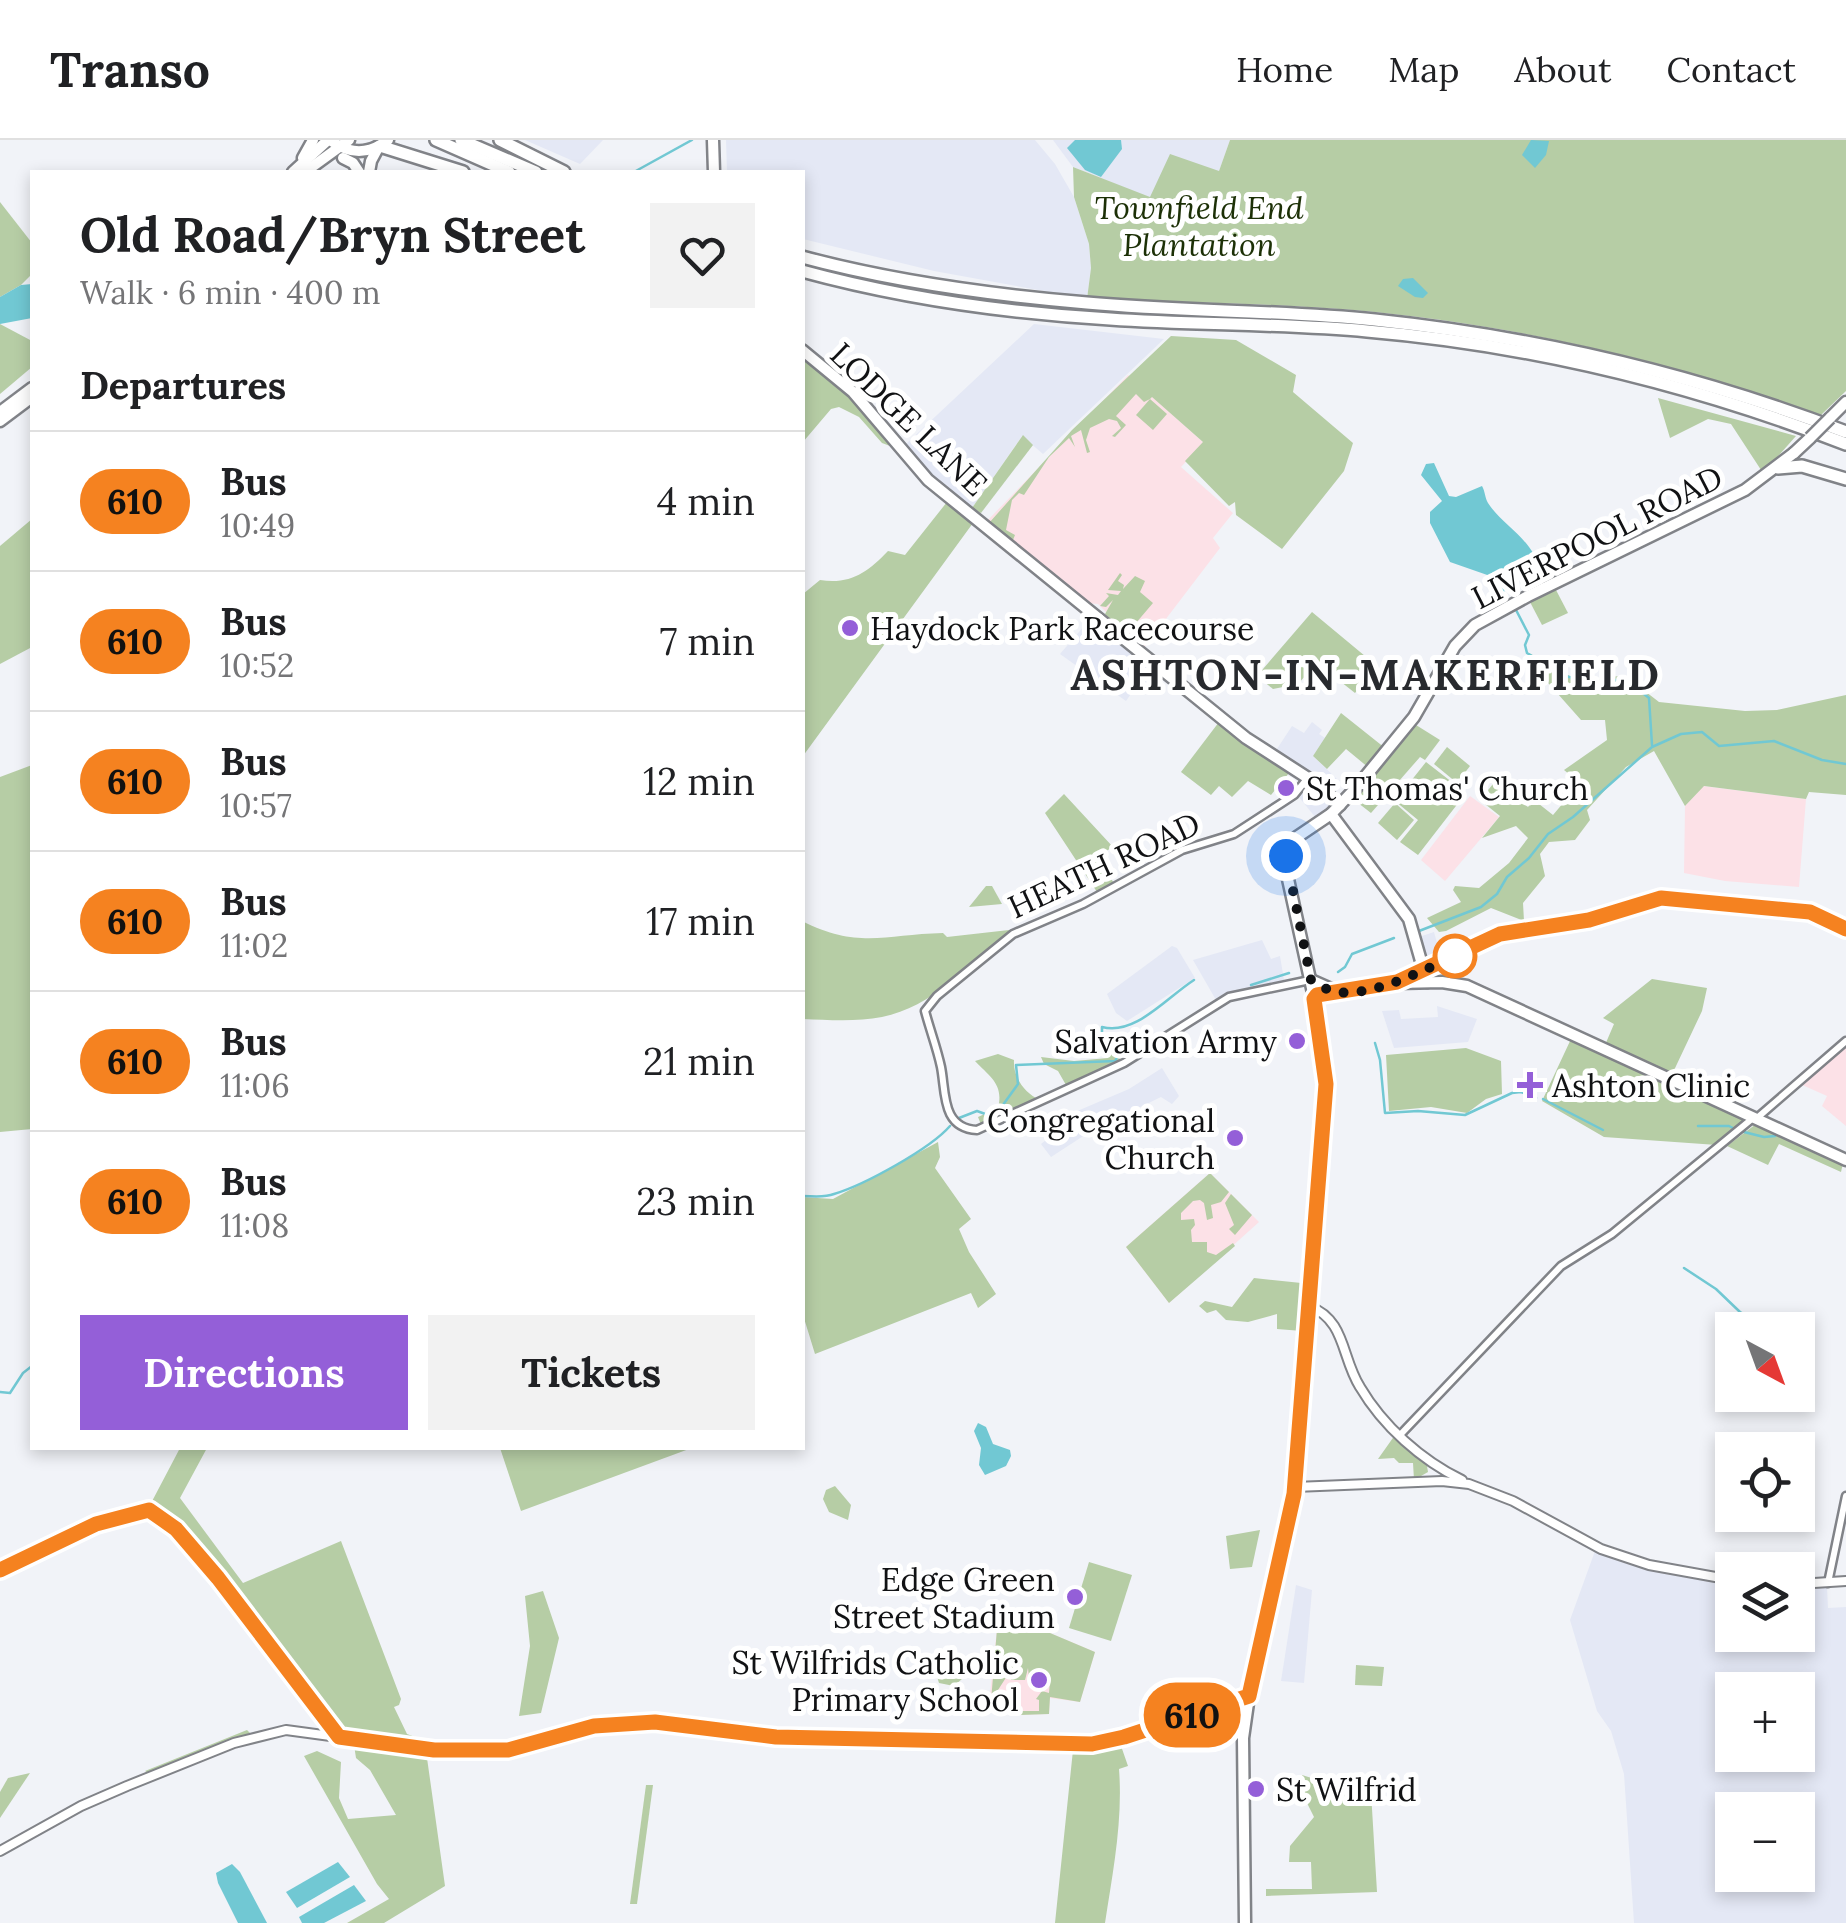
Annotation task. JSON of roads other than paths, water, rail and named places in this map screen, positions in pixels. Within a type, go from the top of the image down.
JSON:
[{"type":"highway","points":[[436,140],[504,170]]},
{"type":"highway","points":[[461,140],[531,170]]},
{"type":"highway","points":[[500,140],[560,170]]},
{"type":"highway","points":[[382,144],[457,170]]},
{"type":"highway","points":[[805,258],[958,289],[1088,303],[1372,320],[1535,344],[1666,373],[1749,397],[1846,432]]},
{"type":"highway","points":[[805,271],[960,303],[1109,319],[1371,331],[1512,350],[1660,382],[1742,406],[1846,444]]},
{"type":"highway","points":[[1794,453],[1802,466]]},
{"type":"highway","points":[[1778,468],[1802,466],[1846,478]]},
{"type":"main road","points":[[293,170],[313,140]]},
{"type":"main road","points":[[713,140],[714,170]]},
{"type":"main road","points":[[294,170],[337,144]]},
{"type":"main road","points":[[337,144],[356,153],[364,170]]},
{"type":"main road","points":[[308,170],[337,144]]},
{"type":"main road","points":[[337,144],[362,170]]},
{"type":"main road","points":[[356,153],[382,144]]},
{"type":"main road","points":[[366,170],[382,144]]},
{"type":"main road","name":"LODGE LANE","points":[[805,352],[853,392],[917,470],[1246,738],[1308,778],[1340,805]]},
{"type":"main road","points":[[0,412],[30,390]]},
{"type":"main road","points":[[0,422],[30,399]]},
{"type":"main road","name":"LIVERPOOL ROAD","points":[[1311,980],[1286,856],[1294,840],[1331,814],[1404,731],[1455,646],[1475,625],[1528,596],[1745,490],[1778,468],[1846,402]]},
{"type":"main road","points":[[1331,814],[1406,912],[1425,976]]},
{"type":"main road","points":[[1314,999],[1323,992],[1425,976],[1454,982],[1489,994],[1846,1160]]},
{"type":"main road","points":[[1311,980],[1338,992]]},
{"type":"main road","points":[[1244,1923],[1241,1756],[1246,1693],[1294,1486],[1326,1084],[1311,980]]},
{"type":"main road","points":[[1309,1306],[1322,1311],[1336,1325],[1360,1389],[1400,1436],[1432,1463],[1600,1549],[1649,1564],[1715,1577]]},
{"type":"main road","points":[[1424,1482],[1431,1475],[1432,1463]]},
{"type":"main road","points":[[1294,1486],[1469,1484]]},
{"type":"main road","points":[[1815,1583],[1846,1581]]},
{"type":"main road","points":[[0,1851],[81,1806],[234,1743],[286,1730],[434,1750],[508,1750],[594,1726],[655,1722],[776,1737],[1092,1744],[1124,1737],[1246,1693]]},
{"type":"street","name":"HEATH ROAD","points":[[1308,778],[1294,795],[1234,834],[1182,850],[1083,904],[1013,934],[927,1008],[942,1070],[946,1108],[963,1127],[983,1129],[1025,1106],[1124,1063],[1229,996],[1311,980]]},
{"type":"street","points":[[1425,976],[1500,934],[1589,920],[1661,898],[1810,912],[1846,929]]},
{"type":"street","points":[[1400,1436],[1562,1266],[1627,1222],[1846,1041]]},
{"type":"street","points":[[1828,1582],[1846,1496]]},
{"type":"street","points":[[0,1570],[96,1524],[150,1511],[176,1529],[218,1578],[339,1737]]},
{"type":"street","points":[[316,1732],[324,1716]]},
{"type":"water","points":[[1075,140],[1121,140],[1122,149],[1101,177],[1085,170],[1067,148]]},
{"type":"water","points":[[1531,140],[1549,141],[1546,155],[1535,168],[1522,155]]},
{"type":"water","points":[[1413,278],[1428,293],[1423,298],[1398,286],[1403,279]]},
{"type":"water","points":[[30,284],[30,318],[0,324],[0,297]]},
{"type":"water","points":[[1434,463],[1449,496],[1482,486],[1493,510],[1534,555],[1493,577],[1450,562],[1430,523],[1430,512],[1442,501],[1421,475],[1426,464]]},
{"type":"water","points":[[978,1423],[986,1427],[993,1444],[1010,1450],[1011,1456],[1006,1466],[985,1475],[979,1465],[981,1448],[974,1431]]},
{"type":"water","points":[[338,1862],[350,1877],[297,1908],[286,1892]]},
{"type":"water","points":[[232,1864],[267,1923],[238,1923],[216,1873]]},
{"type":"water","points":[[354,1885],[366,1901],[324,1923],[302,1923],[299,1917]]},
{"type":"waterway","points":[[638,170],[692,140]]},
{"type":"waterway","points":[[1496,576],[1508,601]]},
{"type":"waterway","points":[[1515,608],[1529,635],[1527,653],[1565,676],[1599,684],[1629,682],[1649,698],[1652,745]]},
{"type":"waterway","points":[[1419,931],[1481,907],[1548,834],[1573,817],[1652,747],[1681,734],[1702,732],[1719,746],[1774,741],[1822,760],[1846,764]]},
{"type":"waterway","points":[[1338,972],[1352,954],[1394,938]]},
{"type":"waterway","points":[[1251,985],[1289,973]]},
{"type":"waterway","points":[[959,1118],[977,1111],[988,1115],[1000,1109],[1018,1084],[1016,1065],[1115,1061],[1119,1047],[1102,1039],[1102,1027],[1138,1021],[1194,980]]},
{"type":"waterway","points":[[1375,1043],[1385,1113],[1465,1115],[1512,1093],[1536,1098]]},
{"type":"waterway","points":[[1543,1099],[1603,1130]]},
{"type":"waterway","points":[[805,1196],[830,1195],[862,1183],[912,1155],[950,1126]]},
{"type":"waterway","points":[[1698,1126],[1735,1129]]},
{"type":"waterway","points":[[1744,1132],[1775,1136]]},
{"type":"waterway","points":[[1684,1268],[1716,1289],[1740,1312]]},
{"type":"waterway","points":[[0,1392],[10,1393],[30,1368]]},
{"type":"place","name":"Haydock Park Racecourse","points":[[850,628]]},
{"type":"place","name":"St Thomas' Church","points":[[1286,788]]},
{"type":"place","name":"Salvation Army","points":[[1297,1041]]},
{"type":"place","name":"Ashton Clinic","points":[[1530,1085]]},
{"type":"place","name":"Congregational Church","points":[[1235,1138]]},
{"type":"place","name":"Edge Green Street Stadium","points":[[1075,1597]]},
{"type":"place","name":"St Wilfrids Catholic Primary School","points":[[1039,1680]]},
{"type":"place","name":"St Wilfrid","points":[[1256,1789]]},
{"type":"district","name":"ASHTON-IN-MAKERFIELD","points":[[1366,675]]},
{"type":"park label","name":"Townfield End Plantation","points":[[1199,226]]}]
